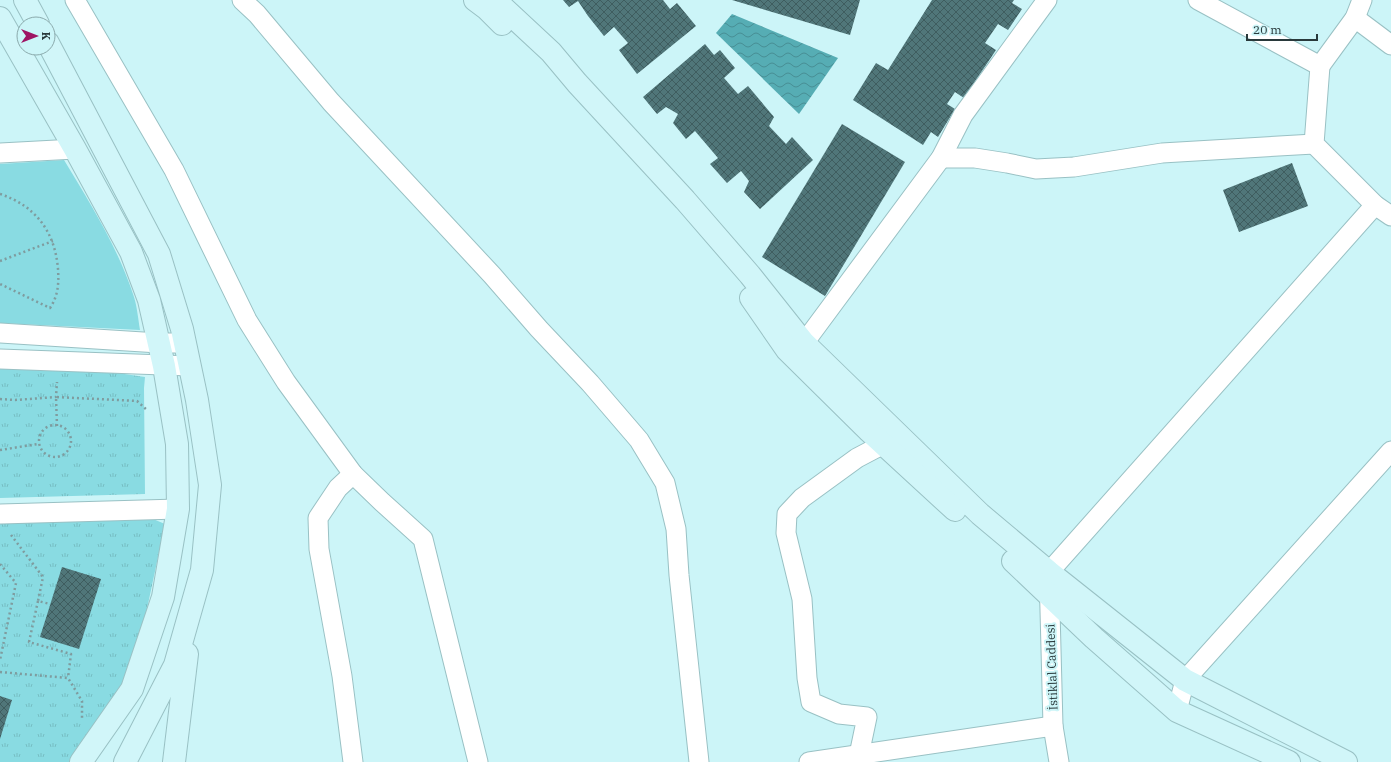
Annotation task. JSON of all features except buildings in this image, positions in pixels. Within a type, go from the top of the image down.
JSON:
[{"type":"street","points":[[25,0],[34,16]]},
{"type":"street","points":[[75,0],[174,170],[247,320],[286,382],[353,474],[424,539],[478,762]]},
{"type":"street","points":[[242,0],[257,14],[332,102],[590,383],[639,440],[665,482],[676,529],[679,575],[699,762]]},
{"type":"street","points":[[475,0],[488,9],[542,64],[705,243],[737,280],[787,350],[798,349],[941,158],[963,116],[1047,0]]},
{"type":"street","points":[[495,0],[551,52],[577,83],[685,200],[750,275],[798,349],[891,440],[1049,572],[1184,680],[1346,762]]},
{"type":"street","points":[[1198,0],[1320,66]]},
{"type":"street","points":[[1314,144],[1320,66],[1354,18],[1362,0]]},
{"type":"street","points":[[0,18],[75,149],[131,252],[149,300],[164,366],[177,444],[178,509],[163,596],[132,689],[81,762]]},
{"type":"street","points":[[1354,18],[1391,45]]},
{"type":"street","points":[[55,56],[159,254],[182,329],[197,400],[210,485],[202,570],[176,665],[125,762]]},
{"type":"street","points":[[941,158],[975,158],[1036,169],[1074,167],[1162,153],[1314,144],[1376,205],[1391,216]]},
{"type":"street","points":[[0,153],[75,149]]},
{"type":"street","points":[[1049,572],[1376,205]]},
{"type":"street","points":[[0,333],[159,343],[185,343]]},
{"type":"street","points":[[0,359],[190,366]]},
{"type":"street","points":[[891,440],[937,494],[1050,595],[1094,638],[1177,710],[1289,762]]},
{"type":"street","points":[[860,758],[867,717],[840,714],[811,702],[806,678],[802,600],[786,533],[788,514],[802,498],[857,458],[891,440]]},
{"type":"street","points":[[1177,710],[1184,680],[1391,451]]},
{"type":"street","points":[[353,474],[338,488],[318,518],[319,549],[342,676],[353,762]]},
{"type":"street","points":[[0,514],[178,509]]},
{"type":"street","name":"İstiklal Caddesi","points":[[1049,572],[1053,726],[1059,762]]},
{"type":"street","points":[[174,762],[194,600]]},
{"type":"street","points":[[809,762],[860,758],[1053,726]]},
{"type":"path","points":[[0,194],[16,200],[32,211],[45,226],[53,241],[58,278],[56,299],[50,308],[0,284]]},
{"type":"path","points":[[0,262],[53,241]]},
{"type":"path","points":[[56,397],[57,426]]},
{"type":"path","points":[[0,399],[15,400],[56,397],[137,401],[152,415]]},
{"type":"path","points":[[52,425],[63,427],[70,435],[71,446],[68,451],[59,457],[54,458],[44,454],[38,444],[38,439],[43,429],[52,425]]},
{"type":"path","points":[[0,450],[38,444]]},
{"type":"path","points":[[8,531],[43,577],[29,642],[72,654],[68,678],[82,701],[82,720]]},
{"type":"path","points":[[0,564],[16,583],[0,660]]},
{"type":"path","points":[[38,601],[50,604]]},
{"type":"path","points":[[0,672],[68,678]]},
{"type":"green space","points":[[64,160],[102,225],[127,276],[134,298],[140,330],[0,323],[0,164]]},
{"type":"green space","points":[[0,363],[63,365],[145,377],[145,494],[0,498]]},
{"type":"green space","points":[[153,519],[165,524],[144,623],[128,684],[103,720],[70,762],[0,762],[0,523]]},
{"type":"water","points":[[732,14],[838,58],[799,114],[716,33]]}]
